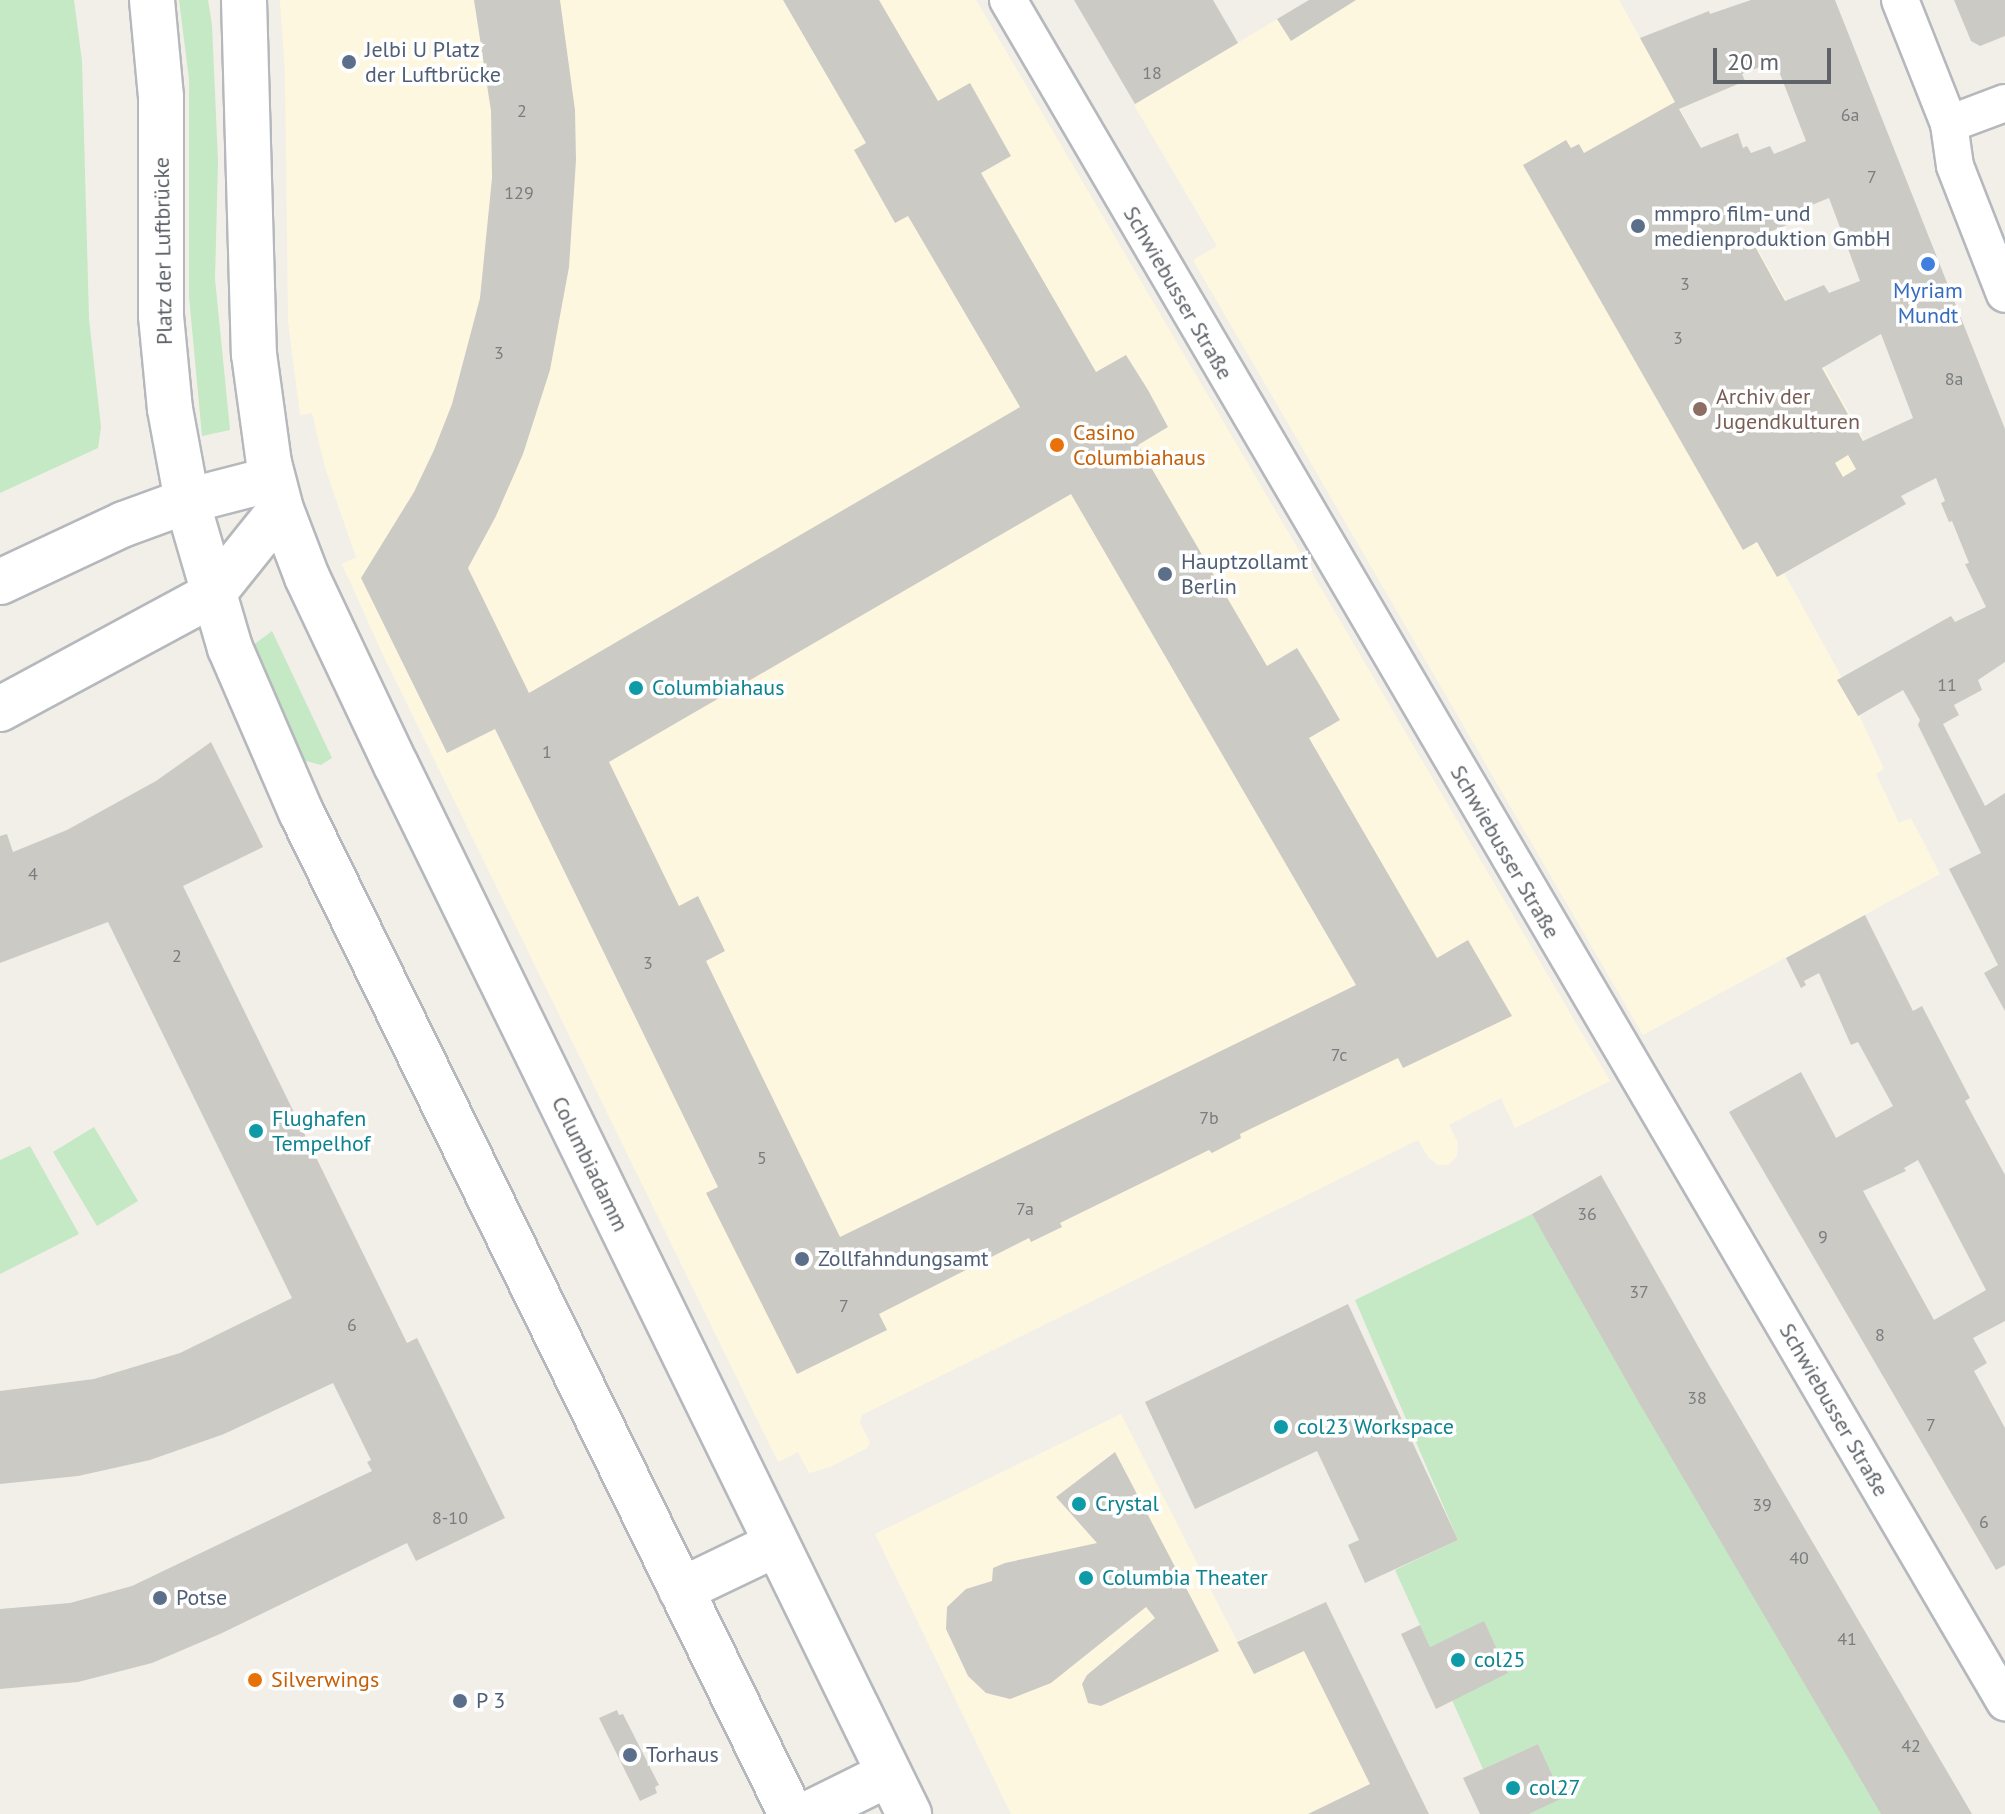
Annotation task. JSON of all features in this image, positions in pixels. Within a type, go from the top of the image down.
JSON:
[{"type":"main road","name":"Platz der Luftbrücke","points":[[152,0],[161,97],[161,316],[170,409],[187,501],[212,595]]},
{"type":"main road","points":[[0,709],[212,595],[276,494],[254,354],[244,0]]},
{"type":"main road","points":[[0,582],[124,524],[187,501],[276,494]]},
{"type":"main road","name":"Columbiadamm","points":[[276,494],[307,577],[396,765],[909,1814]]},
{"type":"main road","points":[[212,595],[230,648],[301,812],[791,1814]]},
{"type":"main road","points":[[681,1590],[777,1544]]},
{"type":"main road","points":[[808,1814],[889,1774]]},
{"type":"street","name":"Schwiebusser Straße","points":[[1008,0],[2005,1702]]},
{"type":"street","points":[[1900,0],[1949,124],[1955,166],[2005,294]]},
{"type":"street","points":[[1949,124],[2005,103]]},
{"type":"shaded area","points":[[280,0],[976,0],[1610,1081],[1515,1128],[1501,1098],[1449,1125],[1458,1143],[1457,1156],[1449,1165],[1438,1165],[1428,1157],[1418,1140],[862,1415],[860,1423],[870,1442],[867,1448],[830,1467],[809,1473],[798,1452],[778,1462],[384,657],[342,564],[356,557],[325,468],[312,413],[300,415],[288,321],[285,74]]},
{"type":"shaded area","points":[[1309,0],[1619,0],[1882,472],[1778,576],[1784,573],[1842,678],[1884,769],[1876,774],[1899,823],[1911,818],[1940,874],[1643,1035],[1193,260],[1217,246],[1134,105]]},
{"type":"shaded area","points":[[1121,1414],[1237,1641],[1326,1602],[1429,1814],[1011,1814],[875,1534]]},
{"type":"green space","points":[[0,0],[74,0],[82,61],[89,319],[101,427],[98,448],[0,493]]},
{"type":"green space","points":[[179,0],[208,0],[212,25],[218,161],[215,279],[230,430],[202,436],[189,296],[189,79]]},
{"type":"green space","points":[[272,631],[332,758],[321,765],[302,760],[252,646]]},
{"type":"green space","points":[[94,1127],[138,1201],[97,1226],[53,1152]]},
{"type":"green space","points":[[30,1146],[79,1234],[0,1274],[0,1160]]},
{"type":"green space","points":[[1532,1214],[1882,1814],[1529,1814],[1563,1798],[1538,1744],[1483,1769],[1452,1700],[1508,1672],[1484,1622],[1430,1647],[1395,1570],[1458,1540],[1355,1300]]},
{"type":"building","name":"Columbiahaus","points":[[474,0],[560,0],[575,110],[576,160],[569,267],[550,370],[523,454],[496,516],[468,568],[529,693],[1020,407],[908,216],[895,223],[854,150],[866,143],[783,0],[879,0],[938,101],[970,83],[1011,156],[981,173],[1096,372],[1126,355],[1168,427],[1138,445],[1267,666],[1297,648],[1340,720],[1309,738],[1437,958],[1468,940],[1512,1016],[1403,1068],[1398,1058],[1240,1134],[1241,1138],[1212,1153],[1209,1150],[1060,1223],[1062,1227],[1031,1242],[1029,1238],[879,1314],[887,1330],[797,1374],[706,1193],[718,1187],[495,729],[447,753],[361,578],[414,492],[452,404],[480,298],[492,178],[491,111]],"holes":[[[1071,494],[1356,985],[840,1237],[706,961],[725,951],[698,896],[679,906],[609,762]]]},
{"type":"building","points":[[1074,0],[1213,0],[1238,43],[1135,104]]},
{"type":"building","points":[[1309,0],[1356,0],[1291,41],[1277,19]]},
{"type":"building","points":[[1751,0],[1835,0],[2005,429],[2005,662],[1978,680],[1982,690],[1954,705],[1959,715],[1943,724],[1985,806],[2005,793],[2005,1011],[1984,973],[1998,965],[1949,869],[1981,853],[1918,725],[1920,720],[1903,690],[1858,716],[1837,680],[1951,616],[1955,622],[1986,607],[1965,564],[1969,563],[1952,521],[1949,522],[1941,503],[1945,501],[1936,478],[1901,496],[1906,504],[1777,577],[1757,542],[1743,550],[1523,165],[1566,140],[1571,148],[1579,144],[1584,153],[1675,102],[1640,38],[1709,11],[1710,14]],"holes":[[[1775,61],[1806,141],[1774,154],[1770,146],[1751,153],[1747,146],[1743,148],[1738,133],[1701,148],[1679,109],[1745,81],[1742,74]],[[1829,198],[1860,281],[1829,293],[1824,285],[1785,301],[1751,239],[1800,220],[1797,211]],[[1881,334],[1913,418],[1863,441],[1822,368]],[[1848,455],[1856,469],[1843,477],[1835,463]]]},
{"type":"building","points":[[1954,0],[2005,0],[2005,36],[1980,46],[1971,41]]},
{"type":"building","name":"Flughafen Tempelhof","points":[[211,742],[263,847],[183,886],[407,1343],[417,1338],[505,1518],[416,1561],[407,1543],[220,1634],[152,1663],[78,1682],[0,1689],[0,1609],[70,1603],[132,1586],[372,1471],[367,1462],[371,1460],[333,1383],[224,1434],[150,1460],[78,1476],[0,1484],[0,1391],[94,1379],[180,1353],[292,1298],[108,922],[0,963],[0,836],[7,834],[13,852],[67,830],[156,781]]},
{"type":"building","points":[[1865,915],[1913,1011],[1922,1006],[1970,1098],[1965,1101],[2005,1175],[2005,1321],[1973,1338],[1987,1363],[1974,1371],[2005,1428],[2005,1565],[1996,1570],[1729,1112],[1801,1072],[1836,1138],[1893,1106],[1858,1042],[1851,1045],[1819,973],[1804,981],[1806,985],[1801,988],[1786,958]],"holes":[[[1918,1160],[1986,1290],[1934,1320],[1863,1191],[1906,1171],[1904,1168]]]},
{"type":"building","points":[[1601,1175],[1972,1814],[1881,1814],[1638,1401],[1532,1214]]},
{"type":"building","name":"col23 Workspace","points":[[1348,1304],[1458,1540],[1365,1583],[1348,1545],[1359,1540],[1317,1451],[1195,1509],[1145,1402]]},
{"type":"building","name":"Columbia Theater","points":[[1115,1452],[1219,1651],[1101,1706],[1088,1703],[1082,1684],[1087,1675],[1155,1618],[1146,1607],[1051,1683],[1010,1699],[986,1693],[968,1676],[946,1629],[947,1607],[966,1589],[992,1581],[993,1568],[1097,1543],[1056,1497]]},
{"type":"building","points":[[1326,1602],[1429,1814],[1308,1814],[1370,1784],[1304,1651],[1254,1674],[1237,1642]]},
{"type":"building","name":"col25","points":[[1484,1621],[1508,1673],[1436,1709],[1401,1634],[1420,1625],[1430,1647]]},
{"type":"building","points":[[617,1710],[619,1715],[623,1714],[659,1785],[655,1787],[657,1793],[640,1801],[599,1718]]},
{"type":"building","name":"col27","points":[[1538,1744],[1563,1798],[1529,1814],[1480,1814],[1463,1778]]},
{"type":"place","name":"Jelbi U Platz der Luftbrücke","points":[[349,62]]},
{"type":"place","name":"mmpro film- und medienproduktion GmbH","points":[[1638,226]]},
{"type":"place","name":"Myriam Mundt","points":[[1928,264]]},
{"type":"place","name":"Archiv der Jugendkulturen","points":[[1700,409]]},
{"type":"place","name":"Casino Columbiahaus","points":[[1057,445]]},
{"type":"place","name":"Hauptzollamt Berlin","points":[[1165,574]]},
{"type":"place","name":"Columbiahaus","points":[[636,688]]},
{"type":"place","name":"Flughafen Tempelhof","points":[[256,1131]]},
{"type":"place","name":"Zollfahndungsamt","points":[[802,1259]]},
{"type":"place","name":"col23 Workspace","points":[[1281,1427]]},
{"type":"place","name":"Crystal","points":[[1079,1504]]},
{"type":"place","name":"Columbia Theater","points":[[1086,1578]]},
{"type":"place","name":"Potse","points":[[160,1598]]},
{"type":"place","name":"col25","points":[[1458,1660]]},
{"type":"place","name":"Silverwings","points":[[255,1680]]},
{"type":"place","name":"P 3","points":[[460,1701]]},
{"type":"place","name":"Torhaus","points":[[630,1755]]},
{"type":"place","name":"col27","points":[[1513,1788]]}]
